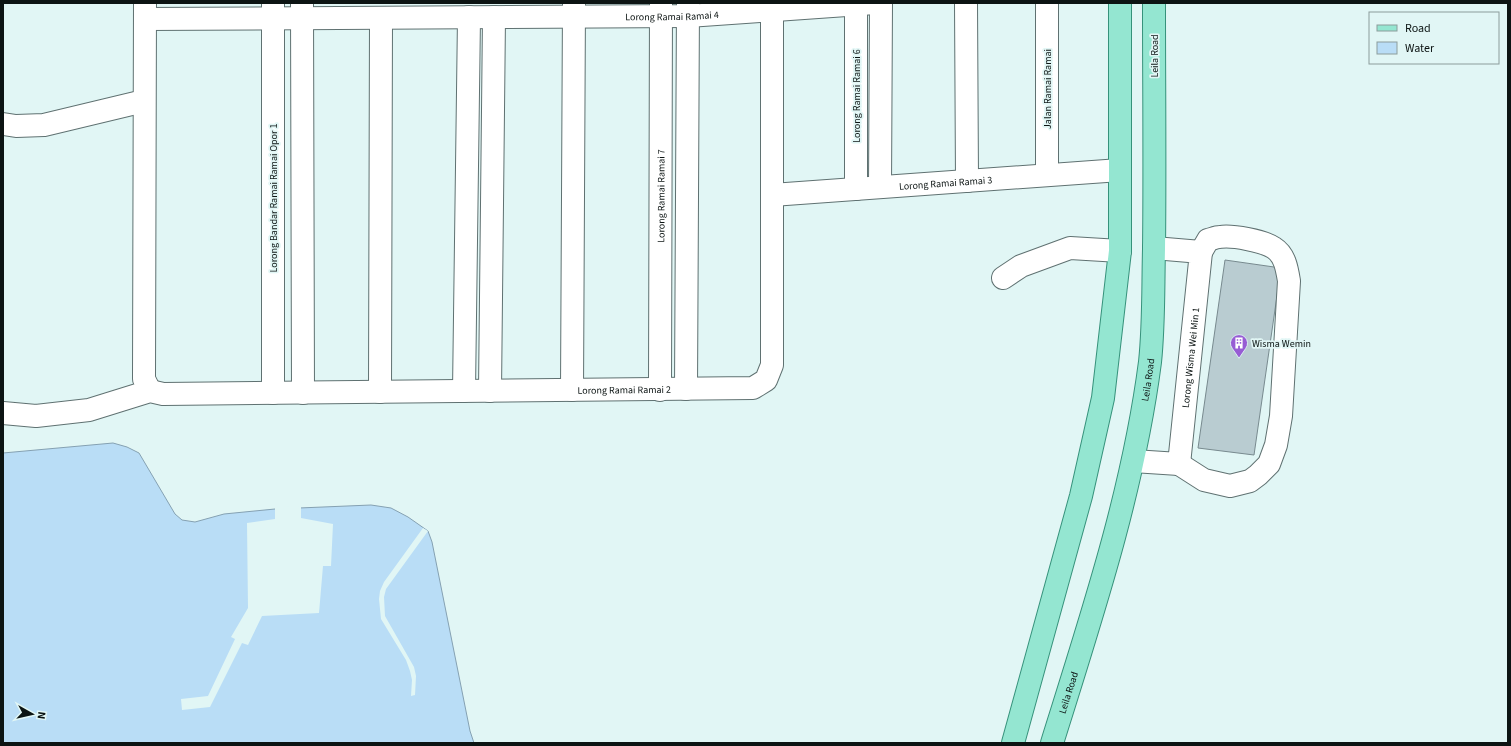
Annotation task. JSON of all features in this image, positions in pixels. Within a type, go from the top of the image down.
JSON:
[{"type":"main road","points":[[1013,743],[1081,496],[1104,398],[1120,251],[1120,3]]},
{"type":"main road","name":"Leila Road","points":[[1052,743],[1101,586],[1133,461],[1140,429],[1150,360],[1153,308],[1155,200],[1154,3]]},
{"type":"street","name":"Lorong Ramai Ramai 4","points":[[145,11],[302,10],[382,18],[494,17],[574,10],[688,10],[862,3]]},
{"type":"street","name":"Lorong Ramai Ramai 6","points":[[856,189],[862,3]]},
{"type":"street","points":[[880,187],[881,3]]},
{"type":"street","points":[[966,3],[967,181]]},
{"type":"street","name":"Jalan Ramai Ramai","points":[[1047,3],[1047,175]]},
{"type":"street","points":[[772,7],[772,195]]},
{"type":"street","name":"Lorong Bandar Ramai Ramai Opor 1","points":[[273,10],[273,393]]},
{"type":"street","points":[[302,10],[303,393]]},
{"type":"street","points":[[572,390],[574,10]]},
{"type":"street","name":"Lorong Ramai Ramai 7","points":[[660,390],[661,10]]},
{"type":"street","points":[[686,389],[688,10]]},
{"type":"street","points":[[3,413],[36,416],[89,410],[150,391],[144,379],[145,11]]},
{"type":"street","points":[[464,391],[470,17]]},
{"type":"street","points":[[490,391],[494,17]]},
{"type":"street","points":[[380,392],[382,18]]},
{"type":"street","points":[[3,124],[16,126],[44,124],[144,101]]},
{"type":"street","name":"Lorong Ramai Ramai 3","points":[[772,195],[1120,170]]},
{"type":"street","name":"Lorong Ramai Ramai 2","points":[[150,391],[163,394],[753,388],[766,380],[772,365],[772,195]]},
{"type":"street","points":[[1133,461],[1179,464],[1204,480],[1230,486],[1250,481],[1269,464],[1276,445],[1281,416],[1289,281],[1285,262],[1274,248],[1251,240],[1236,237],[1220,237],[1208,240],[1201,252],[1154,248]]},
{"type":"street","points":[[1003,278],[1021,266],[1070,248],[1120,251]]},
{"type":"street","name":"Lorong Wisma Wei Min 1","points":[[1179,464],[1201,252]]},
{"type":"water","points":[[113,443],[127,447],[139,453],[175,514],[182,520],[195,522],[224,514],[275,509],[371,505],[391,508],[408,517],[428,531],[432,542],[470,731],[474,743],[3,743],[3,453]]},
{"type":"pier","points":[[301,506],[301,518],[333,524],[331,566],[323,566],[319,613],[262,616],[248,645],[242,643],[210,707],[182,710],[181,699],[208,696],[235,639],[231,637],[248,608],[247,523],[275,519],[275,507]]},
{"type":"pier","points":[[423,528],[428,531],[386,589],[384,597],[385,616],[414,667],[416,676],[415,695],[411,696],[412,680],[410,671],[406,660],[381,619],[379,599],[380,591],[384,582]]},
{"type":"building","name":"Wisma Wemin","points":[[1225,260],[1281,268],[1254,455],[1198,448]]},
{"type":"place","name":"Wisma Wemin","points":[[1239,358]]}]
